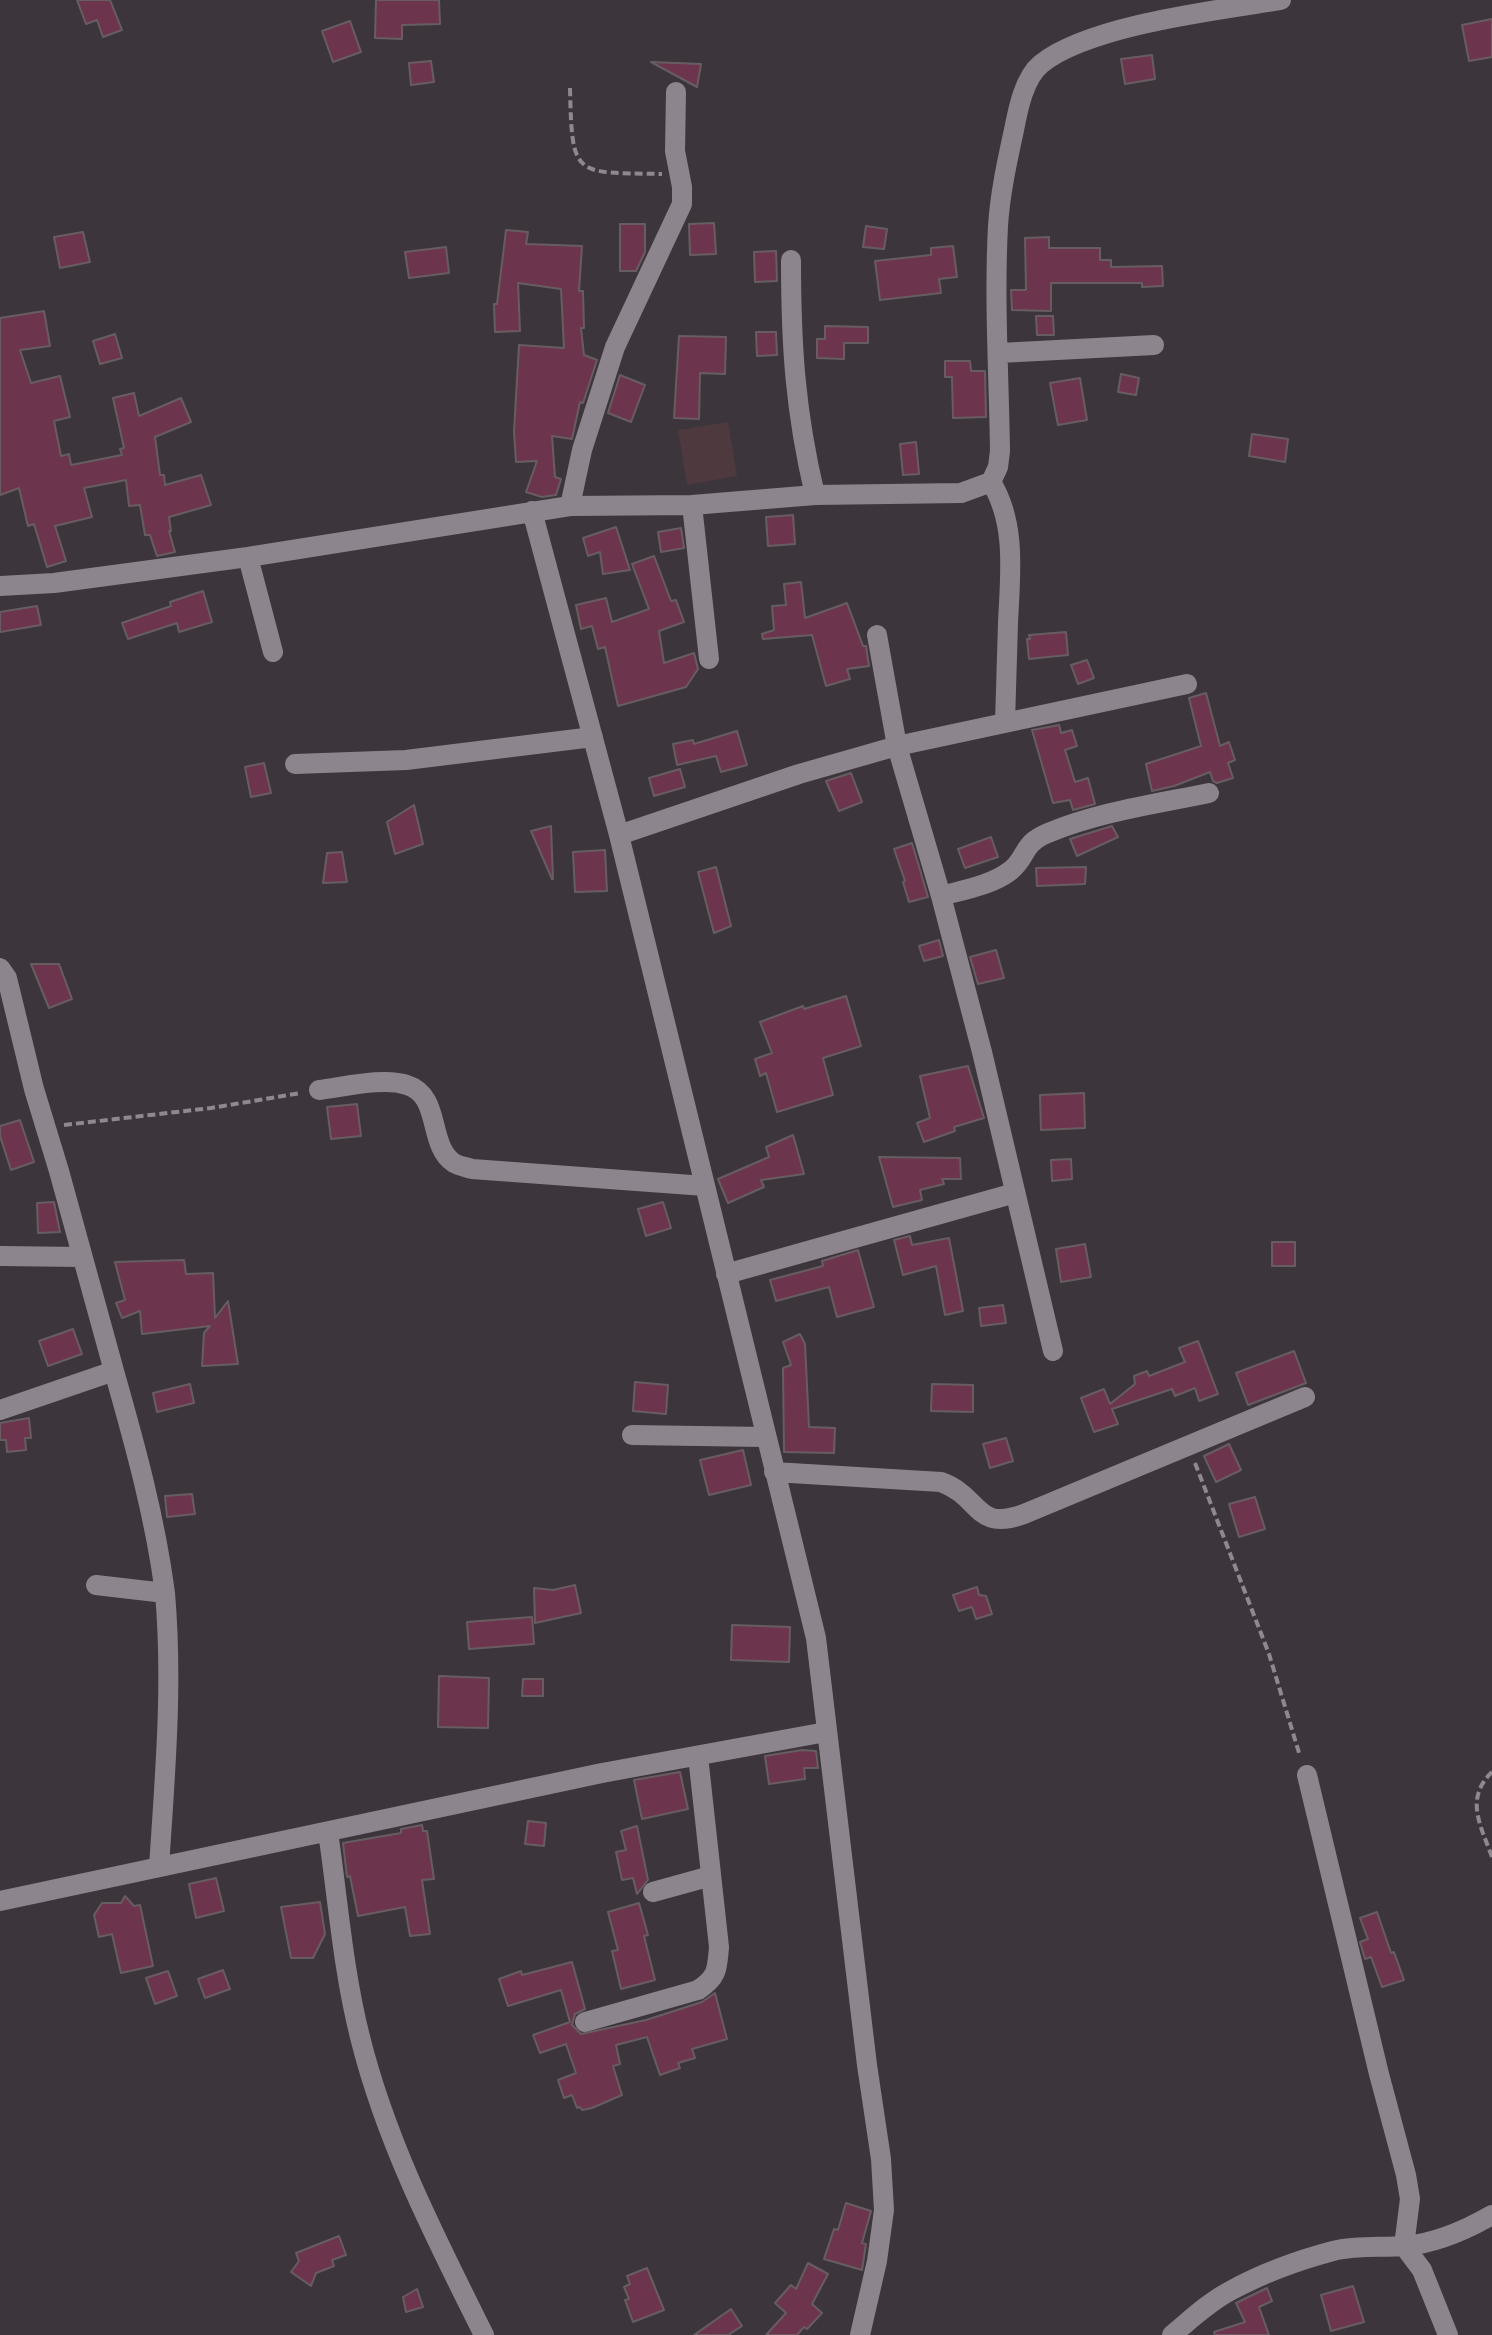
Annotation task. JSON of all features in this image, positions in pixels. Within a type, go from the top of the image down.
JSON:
[{"type":"street","points":[[0,586],[54,583],[248,557],[570,506],[692,505],[815,495],[961,493],[991,482],[998,467],[1000,451],[998,228],[1002,188],[1018,110],[1029,80],[1040,65],[1084,41],[1190,14],[1281,0]]},
{"type":"street","points":[[570,506],[582,450],[615,347],[682,204],[675,151],[676,92]]},
{"type":"street","points":[[791,260],[791,339],[797,406],[815,495]]},
{"type":"street","points":[[999,353],[1154,345]]},
{"type":"street","points":[[991,482],[1003,506],[1008,528],[1005,723]]},
{"type":"street","points":[[692,505],[709,659]]},
{"type":"street","points":[[532,511],[619,835],[816,1638],[883,2184],[884,2210],[877,2261],[860,2335]]},
{"type":"street","points":[[248,557],[273,652]]},
{"type":"street","points":[[877,635],[897,746],[941,896],[1053,1351]]},
{"type":"street","points":[[619,835],[799,774],[897,746],[1187,684]]},
{"type":"street","points":[[295,764],[406,760],[593,737]]},
{"type":"street","points":[[941,896],[1006,874],[1016,866],[1027,846],[1048,833],[1108,814],[1209,793]]},
{"type":"street","points":[[0,968],[7,978],[34,1089],[140,1464],[157,1537],[170,1647],[159,1867]]},
{"type":"street","points":[[319,1090],[393,1082],[409,1085],[421,1093],[429,1107],[447,1157],[455,1164],[472,1169],[705,1186]]},
{"type":"street","points":[[726,1274],[1015,1193]]},
{"type":"street","points":[[0,1256],[81,1257]]},
{"type":"street","points":[[0,1410],[114,1371]]},
{"type":"street","points":[[774,1472],[941,1482],[957,1488],[986,1517],[997,1521],[1024,1514],[1305,1397]]},
{"type":"street","points":[[632,1435],[765,1437]]},
{"type":"street","points":[[96,1585],[165,1593]]},
{"type":"street","points":[[0,1901],[826,1732]]},
{"type":"street","points":[[585,2022],[698,1990],[710,1982],[716,1971],[719,1947],[698,1756]]},
{"type":"street","points":[[1307,1775],[1406,2175],[1410,2199],[1404,2246],[1428,2282],[1448,2335]]},
{"type":"street","points":[[328,1832],[359,2035],[378,2100],[439,2245],[484,2335]]},
{"type":"street","points":[[653,1892],[711,1876]]},
{"type":"street","points":[[1172,2335],[1229,2291],[1292,2264],[1333,2251],[1372,2245],[1404,2246],[1450,2235],[1492,2215]]},
{"type":"path","points":[[570,88],[571,142],[580,163],[601,173],[678,174]]},
{"type":"path","points":[[46,1127],[211,1108],[319,1090]]},
{"type":"path","points":[[1188,1446],[1269,1654],[1307,1775]]},
{"type":"path","points":[[1492,1772],[1482,1781],[1477,1795],[1477,1813],[1492,1857]]},
{"type":"shaded area","points":[[728,422],[737,476],[687,485],[678,430]]},
{"type":"building","points":[[77,0],[110,0],[122,30],[103,37],[97,20],[86,24]]},
{"type":"building","points":[[376,0],[439,0],[440,24],[402,25],[402,39],[375,38]]},
{"type":"building","points":[[1492,19],[1492,57],[1469,61],[1462,25]]},
{"type":"building","points":[[350,21],[361,52],[333,62],[322,31]]},
{"type":"building","points":[[1152,55],[1155,79],[1125,84],[1121,59]]},
{"type":"building","points":[[431,61],[434,82],[411,85],[409,63]]},
{"type":"building","points":[[651,62],[701,64],[697,87]]},
{"type":"building","points":[[714,223],[716,254],[690,255],[689,224]]},
{"type":"building","points":[[620,224],[645,224],[645,252],[636,271],[620,271]]},
{"type":"building","points":[[866,226],[887,229],[884,249],[863,247]]},
{"type":"building","points":[[506,230],[528,232],[526,244],[582,246],[579,291],[583,291],[584,328],[581,328],[584,355],[597,360],[583,403],[580,402],[572,439],[552,436],[555,477],[561,479],[556,495],[542,497],[526,492],[537,461],[516,462],[514,432],[519,345],[564,348],[561,289],[518,283],[520,331],[495,332],[494,304],[497,304]]},
{"type":"building","points":[[83,232],[90,262],[60,268],[54,237]]},
{"type":"building","points":[[1049,237],[1049,248],[1100,248],[1100,260],[1111,260],[1111,267],[1162,266],[1163,286],[1142,287],[1142,283],[1051,283],[1051,311],[1012,310],[1011,290],[1026,290],[1025,238]]},
{"type":"building","points":[[953,246],[957,277],[939,279],[941,293],[880,300],[875,261],[931,255],[931,248]]},
{"type":"building","points":[[446,247],[449,273],[409,278],[405,252]]},
{"type":"building","points":[[776,251],[777,281],[755,282],[754,252]]},
{"type":"building","points":[[44,311],[50,346],[20,350],[31,383],[60,376],[70,417],[54,421],[61,456],[69,454],[71,465],[122,455],[120,449],[124,448],[113,398],[134,393],[139,416],[181,398],[191,422],[155,437],[160,475],[164,475],[165,485],[201,475],[211,505],[169,517],[175,552],[157,556],[150,535],[145,535],[140,505],[129,506],[126,480],[84,488],[92,517],[55,526],[66,561],[47,567],[34,524],[28,526],[19,488],[0,495],[0,318]]},
{"type":"building","points":[[1036,316],[1053,316],[1054,335],[1037,335]]},
{"type":"building","points":[[825,326],[868,327],[868,343],[844,343],[844,359],[817,358],[817,339],[825,339]]},
{"type":"building","points":[[756,332],[776,332],[777,355],[757,356]]},
{"type":"building","points":[[115,334],[122,358],[100,364],[93,341]]},
{"type":"building","points":[[679,336],[726,337],[725,374],[700,373],[699,419],[674,418]]},
{"type":"building","points":[[945,361],[970,361],[971,371],[985,371],[986,417],[953,418],[952,377],[945,377]]},
{"type":"building","points":[[1121,374],[1139,378],[1136,395],[1118,392]]},
{"type":"building","points":[[620,375],[645,385],[631,422],[608,413]]},
{"type":"building","points":[[1080,378],[1087,420],[1058,425],[1050,383]]},
{"type":"building","points":[[1252,434],[1288,439],[1285,462],[1249,456]]},
{"type":"building","points":[[916,442],[919,474],[903,475],[900,444]]},
{"type":"building","points":[[793,515],[795,544],[768,546],[766,517]]},
{"type":"building","points":[[616,527],[630,570],[603,574],[600,552],[588,556],[583,538]]},
{"type":"building","points":[[681,528],[684,548],[661,552],[658,532]]},
{"type":"building","points":[[654,556],[671,601],[676,600],[684,622],[659,631],[664,663],[694,653],[698,669],[686,687],[618,706],[605,647],[598,649],[592,626],[581,629],[576,605],[606,598],[612,622],[649,609],[632,564]]},
{"type":"building","points":[[801,582],[805,618],[847,603],[863,646],[866,646],[869,666],[847,669],[850,679],[826,686],[812,635],[763,639],[762,634],[774,630],[772,606],[786,605],[784,584]]},
{"type":"building","points":[[203,591],[212,622],[179,632],[177,623],[128,639],[122,623]]},
{"type":"building","points":[[37,606],[41,625],[0,632],[0,612]]},
{"type":"building","points":[[1066,632],[1068,655],[1029,659],[1029,635]]},
{"type":"building","points":[[1087,660],[1094,678],[1078,684],[1071,665]]},
{"type":"building","points":[[1206,693],[1220,746],[1229,742],[1235,760],[1228,763],[1233,778],[1217,783],[1210,772],[1152,791],[1146,764],[1201,746],[1189,698]]},
{"type":"building","points":[[1059,725],[1061,733],[1072,730],[1077,746],[1065,750],[1075,782],[1088,778],[1095,804],[1073,810],[1070,800],[1053,803],[1032,730]]},
{"type":"building","points":[[737,731],[747,765],[721,772],[716,756],[677,765],[673,744],[693,740],[694,744]]},
{"type":"building","points":[[264,763],[271,793],[251,797],[245,767]]},
{"type":"building","points":[[680,769],[685,787],[654,796],[649,778]]},
{"type":"building","points":[[851,773],[862,802],[839,811],[826,781]]},
{"type":"building","points":[[414,805],[423,844],[395,854],[387,822]]},
{"type":"building","points":[[551,826],[553,879],[531,831]]},
{"type":"building","points":[[1112,826],[1118,837],[1077,856],[1070,839]]},
{"type":"building","points":[[991,837],[998,857],[965,868],[958,849]]},
{"type":"building","points":[[912,843],[928,897],[909,902],[894,849]]},
{"type":"building","points":[[605,850],[607,891],[575,892],[573,852]]},
{"type":"building","points":[[342,852],[347,882],[323,883],[327,853]]},
{"type":"building","points":[[716,867],[731,926],[714,933],[698,872]]},
{"type":"building","points":[[1086,867],[1085,884],[1037,886],[1036,868]]},
{"type":"building","points":[[939,940],[943,956],[924,961],[919,946]]},
{"type":"building","points":[[996,950],[1004,978],[978,984],[970,957]]},
{"type":"building","points":[[31,964],[59,964],[72,999],[49,1008]]},
{"type":"building","points":[[846,996],[861,1046],[823,1058],[833,1095],[777,1112],[766,1073],[760,1076],[755,1059],[772,1053],[760,1022],[803,1006],[804,1009]]},
{"type":"building","points":[[968,1066],[984,1118],[954,1127],[955,1131],[924,1142],[917,1123],[930,1118],[920,1076]]},
{"type":"building","points":[[1084,1093],[1085,1128],[1041,1130],[1040,1095]]},
{"type":"building","points":[[357,1104],[361,1136],[331,1139],[327,1107]]},
{"type":"building","points":[[20,1120],[34,1162],[11,1170],[0,1136],[0,1126]]},
{"type":"building","points":[[793,1135],[804,1174],[761,1180],[764,1187],[728,1203],[718,1179],[769,1157],[766,1147]]},
{"type":"building","points":[[879,1157],[960,1158],[961,1179],[942,1179],[944,1184],[920,1190],[922,1200],[893,1207]]},
{"type":"building","points":[[1071,1159],[1072,1179],[1052,1181],[1051,1160]]},
{"type":"building","points":[[54,1202],[60,1232],[38,1233],[37,1203]]},
{"type":"building","points":[[663,1202],[671,1228],[646,1236],[638,1209]]},
{"type":"building","points":[[910,1236],[912,1245],[949,1238],[963,1311],[945,1315],[936,1266],[903,1275],[894,1240]]},
{"type":"building","points":[[1272,1242],[1295,1242],[1295,1266],[1272,1266]]},
{"type":"building","points":[[1085,1244],[1091,1277],[1061,1282],[1056,1249]]},
{"type":"building","points":[[858,1250],[874,1307],[837,1317],[829,1287],[776,1301],[770,1280],[823,1266],[822,1261]]},
{"type":"building","points":[[184,1260],[186,1274],[213,1273],[215,1318],[228,1301],[238,1364],[202,1366],[204,1333],[210,1326],[142,1334],[140,1311],[122,1318],[116,1303],[125,1300],[115,1262]]},
{"type":"building","points":[[1003,1305],[1006,1323],[981,1326],[979,1308]]},
{"type":"building","points":[[73,1329],[82,1354],[48,1366],[39,1341]]},
{"type":"building","points":[[800,1334],[805,1344],[809,1427],[835,1428],[834,1453],[784,1452],[783,1368],[791,1365],[783,1342]]},
{"type":"building","points":[[1198,1341],[1218,1394],[1199,1401],[1195,1388],[1175,1396],[1172,1389],[1112,1409],[1118,1424],[1094,1432],[1081,1398],[1104,1389],[1110,1404],[1135,1384],[1134,1376],[1147,1371],[1149,1376],[1185,1362],[1179,1348]]},
{"type":"building","points":[[1294,1351],[1306,1383],[1248,1405],[1236,1373]]},
{"type":"building","points":[[635,1382],[668,1385],[666,1414],[633,1411]]},
{"type":"building","points":[[190,1384],[194,1403],[157,1412],[153,1393]]},
{"type":"building","points":[[932,1384],[973,1385],[973,1412],[931,1411]]},
{"type":"building","points":[[29,1418],[31,1438],[25,1438],[26,1450],[7,1452],[6,1440],[0,1440],[0,1423]]},
{"type":"building","points":[[1006,1438],[1013,1461],[990,1468],[983,1444]]},
{"type":"building","points":[[1229,1444],[1241,1470],[1216,1482],[1204,1456]]},
{"type":"building","points":[[743,1450],[751,1485],[709,1495],[700,1460]]},
{"type":"building","points":[[192,1494],[195,1514],[167,1517],[165,1496]]},
{"type":"building","points":[[1255,1497],[1265,1529],[1239,1537],[1229,1504]]},
{"type":"building","points":[[575,1585],[581,1613],[535,1623],[534,1588],[553,1590]]},
{"type":"building","points":[[977,1587],[979,1595],[986,1596],[992,1614],[976,1619],[972,1607],[959,1611],[953,1595]]},
{"type":"building","points":[[532,1617],[534,1644],[469,1649],[467,1622]]},
{"type":"building","points":[[732,1625],[790,1627],[789,1662],[731,1660]]},
{"type":"building","points":[[439,1676],[489,1678],[488,1728],[438,1727]]},
{"type":"building","points":[[523,1679],[543,1679],[543,1696],[522,1696]]},
{"type":"building","points":[[816,1751],[818,1768],[804,1768],[805,1779],[769,1784],[765,1756]]},
{"type":"building","points":[[680,1772],[688,1809],[642,1819],[634,1780]]},
{"type":"building","points":[[528,1821],[546,1823],[544,1846],[525,1844]]},
{"type":"building","points":[[422,1825],[423,1831],[427,1831],[434,1879],[422,1880],[430,1934],[410,1936],[405,1907],[358,1916],[350,1876],[347,1877],[343,1843],[401,1833],[401,1829]]},
{"type":"building","points":[[637,1826],[648,1880],[637,1894],[633,1878],[622,1880],[616,1852],[626,1850],[621,1831]]},
{"type":"building","points":[[216,1878],[224,1911],[196,1918],[189,1884]]},
{"type":"building","points":[[125,1896],[134,1906],[140,1905],[153,1966],[121,1973],[112,1934],[99,1937],[94,1915],[102,1903],[121,1903]]},
{"type":"building","points":[[320,1902],[325,1934],[313,1958],[291,1958],[281,1907]]},
{"type":"building","points":[[639,1903],[655,1980],[621,1989],[612,1951],[618,1950],[608,1912]]},
{"type":"building","points":[[1377,1912],[1404,1980],[1382,1987],[1371,1957],[1365,1959],[1360,1942],[1368,1939],[1360,1918]]},
{"type":"building","points":[[572,1962],[585,2009],[575,2014],[572,2025],[581,2034],[646,2020],[702,2002],[715,1993],[727,2039],[692,2049],[695,2058],[678,2063],[680,2068],[660,2075],[647,2037],[616,2045],[620,2064],[613,2066],[622,2095],[592,2108],[577,2108],[572,2095],[564,2098],[558,2080],[576,2073],[566,2044],[540,2053],[533,2035],[570,2022],[561,1990],[508,2006],[499,1979],[521,1971],[522,1975]]},
{"type":"building","points":[[223,1970],[230,1989],[205,1998],[198,1979]]},
{"type":"building","points":[[168,1971],[177,1996],[155,2004],[146,1978]]},
{"type":"building","points":[[846,2203],[871,2211],[862,2243],[866,2244],[862,2270],[824,2259],[834,2229],[838,2230]]},
{"type":"building","points":[[339,2236],[346,2255],[332,2260],[334,2266],[316,2273],[311,2286],[291,2272],[299,2261],[296,2253]]},
{"type":"building","points":[[808,2263],[828,2274],[812,2304],[822,2313],[797,2335],[766,2335],[786,2313],[775,2303],[791,2285],[796,2289]]},
{"type":"building","points":[[647,2268],[664,2310],[633,2322],[624,2287],[630,2284],[627,2276]]},
{"type":"building","points":[[1353,2286],[1364,2322],[1331,2331],[1321,2295]]},
{"type":"building","points":[[1267,2288],[1272,2301],[1259,2307],[1269,2335],[1215,2335],[1214,2332],[1245,2322],[1236,2303]]},
{"type":"building","points":[[417,2289],[423,2307],[406,2312],[403,2297]]},
{"type":"building","points":[[731,2309],[742,2326],[728,2335],[694,2335]]}]
